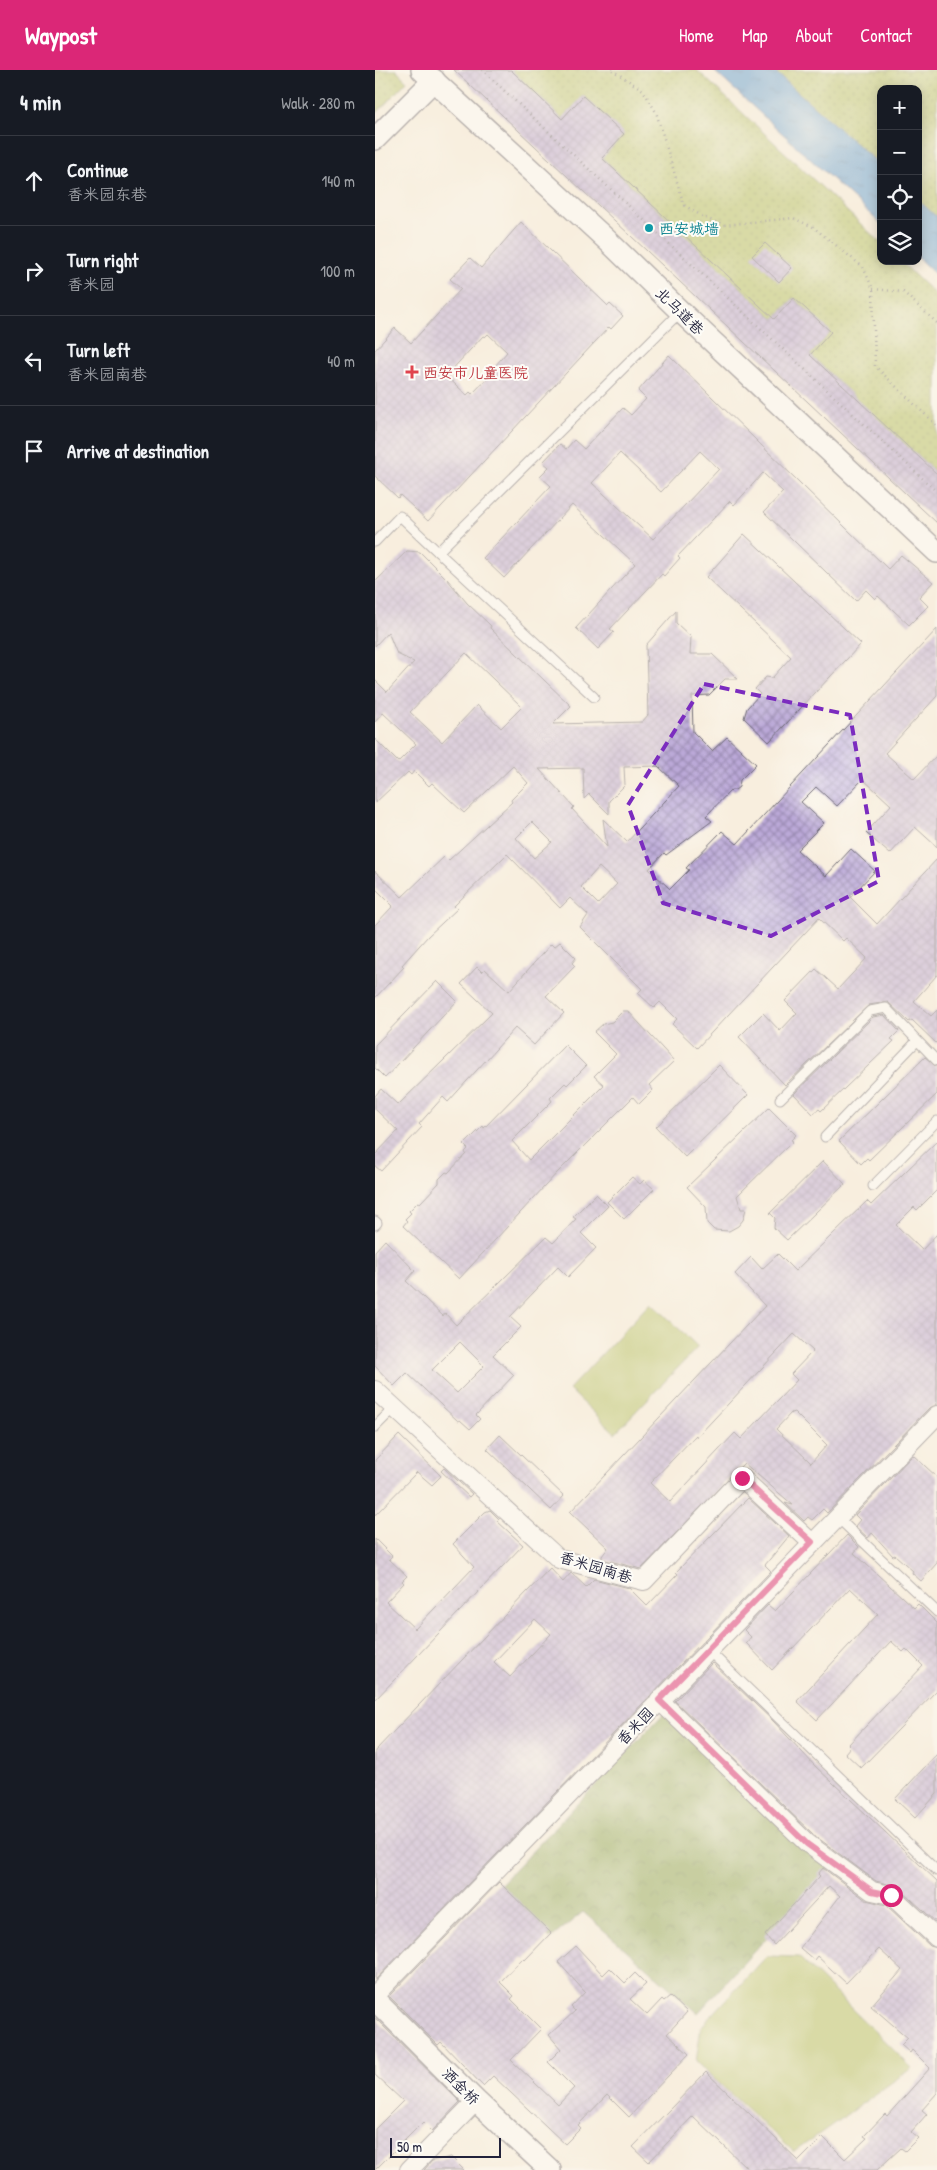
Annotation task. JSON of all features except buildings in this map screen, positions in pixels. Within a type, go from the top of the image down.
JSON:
[{"type":"street","points":[[375,139],[428,75]]},
{"type":"street","name":"北马道巷","points":[[428,75],[937,552]]},
{"type":"street","name":"香米园南巷","points":[[375,1390],[559,1559],[643,1581],[742,1478],[812,1542]]},
{"type":"street","name":"香米园","points":[[375,1995],[837,1516],[937,1415]]},
{"type":"street","points":[[659,1700],[807,1844],[872,1891],[891,1895],[937,1938]]},
{"type":"street","name":"洒金桥","points":[[375,2000],[476,2101],[550,2170]]},
{"type":"street","points":[[409,2170],[476,2101]]},
{"type":"lane","points":[[438,552],[681,312]]},
{"type":"lane","points":[[375,542],[400,516],[594,697]]},
{"type":"lane","points":[[780,1099],[870,1011],[886,1008],[937,1061]]},
{"type":"lane","points":[[825,1137],[917,1041]]},
{"type":"lane","points":[[873,1186],[937,1121]]},
{"type":"lane","points":[[375,1427],[394,1408]]},
{"type":"lane","points":[[837,1516],[937,1612]]},
{"type":"lane","points":[[708,1650],[937,1871]]},
{"type":"path","points":[[482,70],[937,492]]},
{"type":"path","points":[[612,70],[643,90],[656,112],[684,205],[705,218],[724,225],[793,218],[813,226],[863,267],[873,289],[875,366],[937,426]]},
{"type":"path","points":[[873,289],[903,292],[937,323]]},
{"type":"highlighted area","points":[[704,684],[850,715],[879,881],[771,936],[663,903],[628,805]]},
{"type":"green space","points":[[375,70],[396,70],[407,81],[375,115]]},
{"type":"green space","points":[[511,70],[697,70],[877,239],[877,265],[904,265],[937,296],[937,474],[810,355],[831,332],[794,298],[774,319],[602,158],[624,134],[584,96],[562,119]]},
{"type":"green space","points":[[765,70],[937,70],[937,222],[922,209],[922,85],[877,85],[877,168]]},
{"type":"green space","points":[[651,1302],[698,1347],[615,1433],[569,1389]]},
{"type":"green space","points":[[669,1708],[830,1868],[698,2013],[583,1912],[550,1939],[498,1887]]},
{"type":"green space","points":[[767,1956],[799,1957],[912,2068],[794,2152],[696,2062],[701,2027]]},
{"type":"water","points":[[713,70],[773,70],[877,162],[877,220]]},
{"type":"water","points":[[922,204],[937,217],[937,276],[922,262]]},
{"type":"place","name":"西安城墙","points":[[649,228]]},
{"type":"place","name":"西安市儿童医院","points":[[412,372]]},
{"type":"route","points":[[742,1478],[812,1542],[659,1700],[807,1844],[872,1891],[891,1895]]}]
